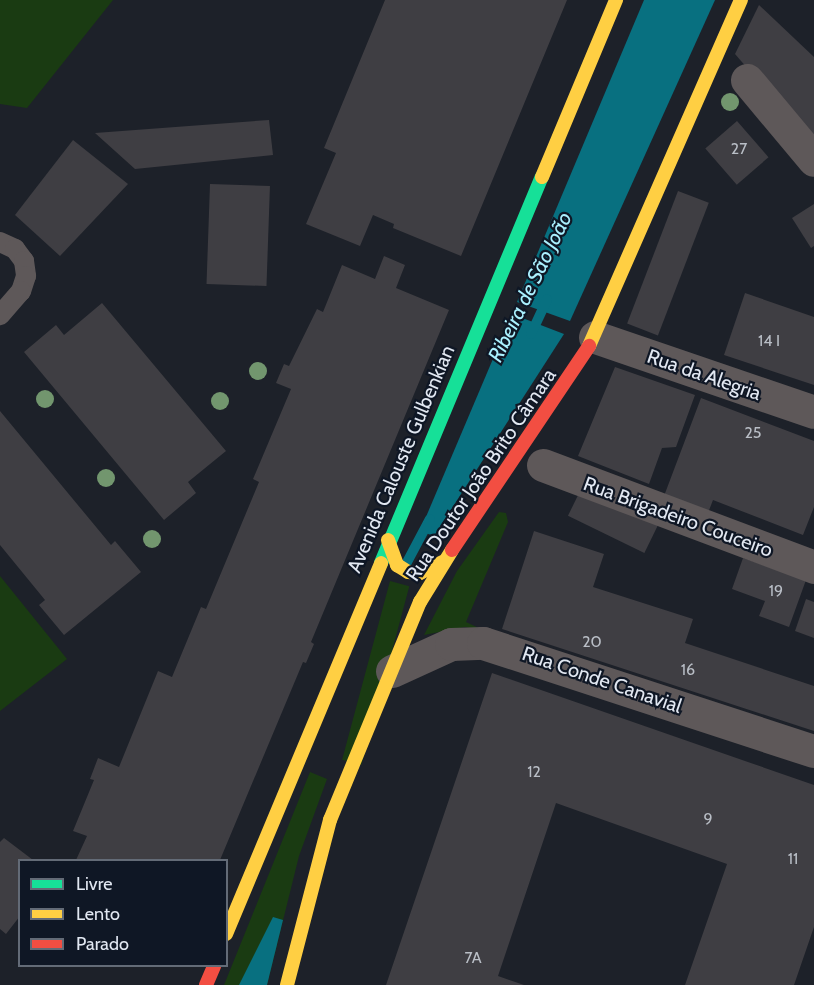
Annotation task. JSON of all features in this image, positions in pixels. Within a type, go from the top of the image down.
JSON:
[{"type":"main road","name":"Avenida Calouste Gulbenkian","points":[[228,929],[388,540],[616,0]]},
{"type":"main road","name":"Rua Doutor João Brito Câmara","points":[[287,985],[330,820],[420,602],[443,562],[529,440],[595,337],[741,0]]},
{"type":"main road","points":[[388,540],[393,559],[408,572],[420,573],[443,562]]},
{"type":"main road","points":[[206,985],[214,967]]},
{"type":"street","points":[[747,80],[814,160]]},
{"type":"street","name":"Rua da Alegria","points":[[595,337],[814,412]]},
{"type":"street","name":"Rua Brigadeiro Couceiro","points":[[543,465],[814,567]]},
{"type":"street","name":"Rua Conde Canavial","points":[[392,671],[451,644],[483,643],[814,751]]},
{"type":"lane","points":[[0,242],[15,249],[24,261],[26,276],[21,291],[0,315]]},
{"type":"green space","points":[[0,0],[113,0],[27,108],[0,104]]},
{"type":"green space","points":[[499,512],[506,513],[508,522],[466,622],[485,631],[465,627],[424,635],[457,571]]},
{"type":"green space","points":[[0,576],[67,659],[0,711]]},
{"type":"green space","points":[[390,581],[409,586],[361,765],[342,760]]},
{"type":"green space","points":[[310,772],[327,779],[299,856],[267,985],[224,985]]},
{"type":"water","points":[[644,0],[715,0],[570,321],[517,302]]},
{"type":"water","points":[[512,314],[564,334],[434,536],[420,531]]},
{"type":"water","points":[[273,917],[283,920],[267,985],[239,985]]},
{"type":"building","points":[[385,0],[567,0],[461,256],[393,228],[394,224],[373,215],[360,246],[306,224],[336,153],[324,148]]},
{"type":"building","points":[[759,5],[814,57],[814,145],[735,54]]},
{"type":"building","points":[[269,120],[273,155],[135,169],[95,133]]},
{"type":"building","points":[[737,121],[768,157],[737,185],[705,149]]},
{"type":"building","points":[[73,140],[128,184],[60,256],[15,215]]},
{"type":"building","points":[[210,184],[270,186],[266,286],[207,284]]},
{"type":"building","points":[[678,191],[709,203],[658,335],[627,324]]},
{"type":"building","points":[[814,204],[814,246],[811,248],[792,218]]},
{"type":"building","points":[[384,256],[405,265],[396,288],[449,310],[311,642],[314,644],[306,663],[303,662],[220,859],[76,859],[87,836],[73,831],[94,780],[90,779],[98,758],[119,767],[158,671],[172,677],[201,607],[206,609],[259,482],[253,479],[291,389],[276,383],[284,364],[289,366],[317,309],[323,312],[342,265],[375,279]]},
{"type":"building","points":[[745,293],[814,317],[814,385],[724,355]]},
{"type":"building","points":[[102,303],[226,451],[188,482],[196,493],[164,520],[24,352],[56,325],[64,335]]},
{"type":"building","points":[[615,367],[695,395],[676,447],[662,448],[649,484],[578,456]]},
{"type":"building","points":[[701,398],[814,441],[814,507],[803,535],[713,500],[708,513],[664,496]]},
{"type":"building","points":[[0,411],[111,545],[115,541],[141,572],[64,635],[39,605],[45,600],[0,545]]},
{"type":"building","points":[[582,487],[658,524],[644,553],[568,516]]},
{"type":"building","points":[[534,531],[604,554],[593,587],[693,619],[685,643],[814,686],[814,731],[502,629]]},
{"type":"building","points":[[743,558],[806,580],[789,627],[759,616],[765,601],[732,589]]},
{"type":"building","points":[[806,599],[814,602],[814,638],[795,631]]},
{"type":"building","points":[[492,673],[814,785],[814,927],[794,985],[685,985],[727,864],[556,803],[498,976],[524,985],[386,985]]},
{"type":"building","points":[[4,838],[32,859],[18,859],[18,919],[6,934],[0,929],[0,842]]},
{"type":"waterway","name":"Ribeira de São João","points":[[531,334],[547,299]]},
{"type":"waterway","name":"Ribeira de São João","points":[[405,566],[430,519]]},
{"type":"traffic: fast","points":[[381,563],[542,177]]},
{"type":"traffic: slow","points":[[542,177],[616,0]]},
{"type":"traffic: slow","points":[[589,346],[741,0]]},
{"type":"traffic: slow","points":[[388,540],[397,565],[408,572],[420,573],[443,562]]},
{"type":"traffic: slow","points":[[287,985],[330,820],[420,602],[452,550]]},
{"type":"traffic: slow","points":[[228,929],[381,563]]},
{"type":"traffic: jam","points":[[452,550],[589,346]]},
{"type":"traffic: jam","points":[[206,985],[214,967]]}]
